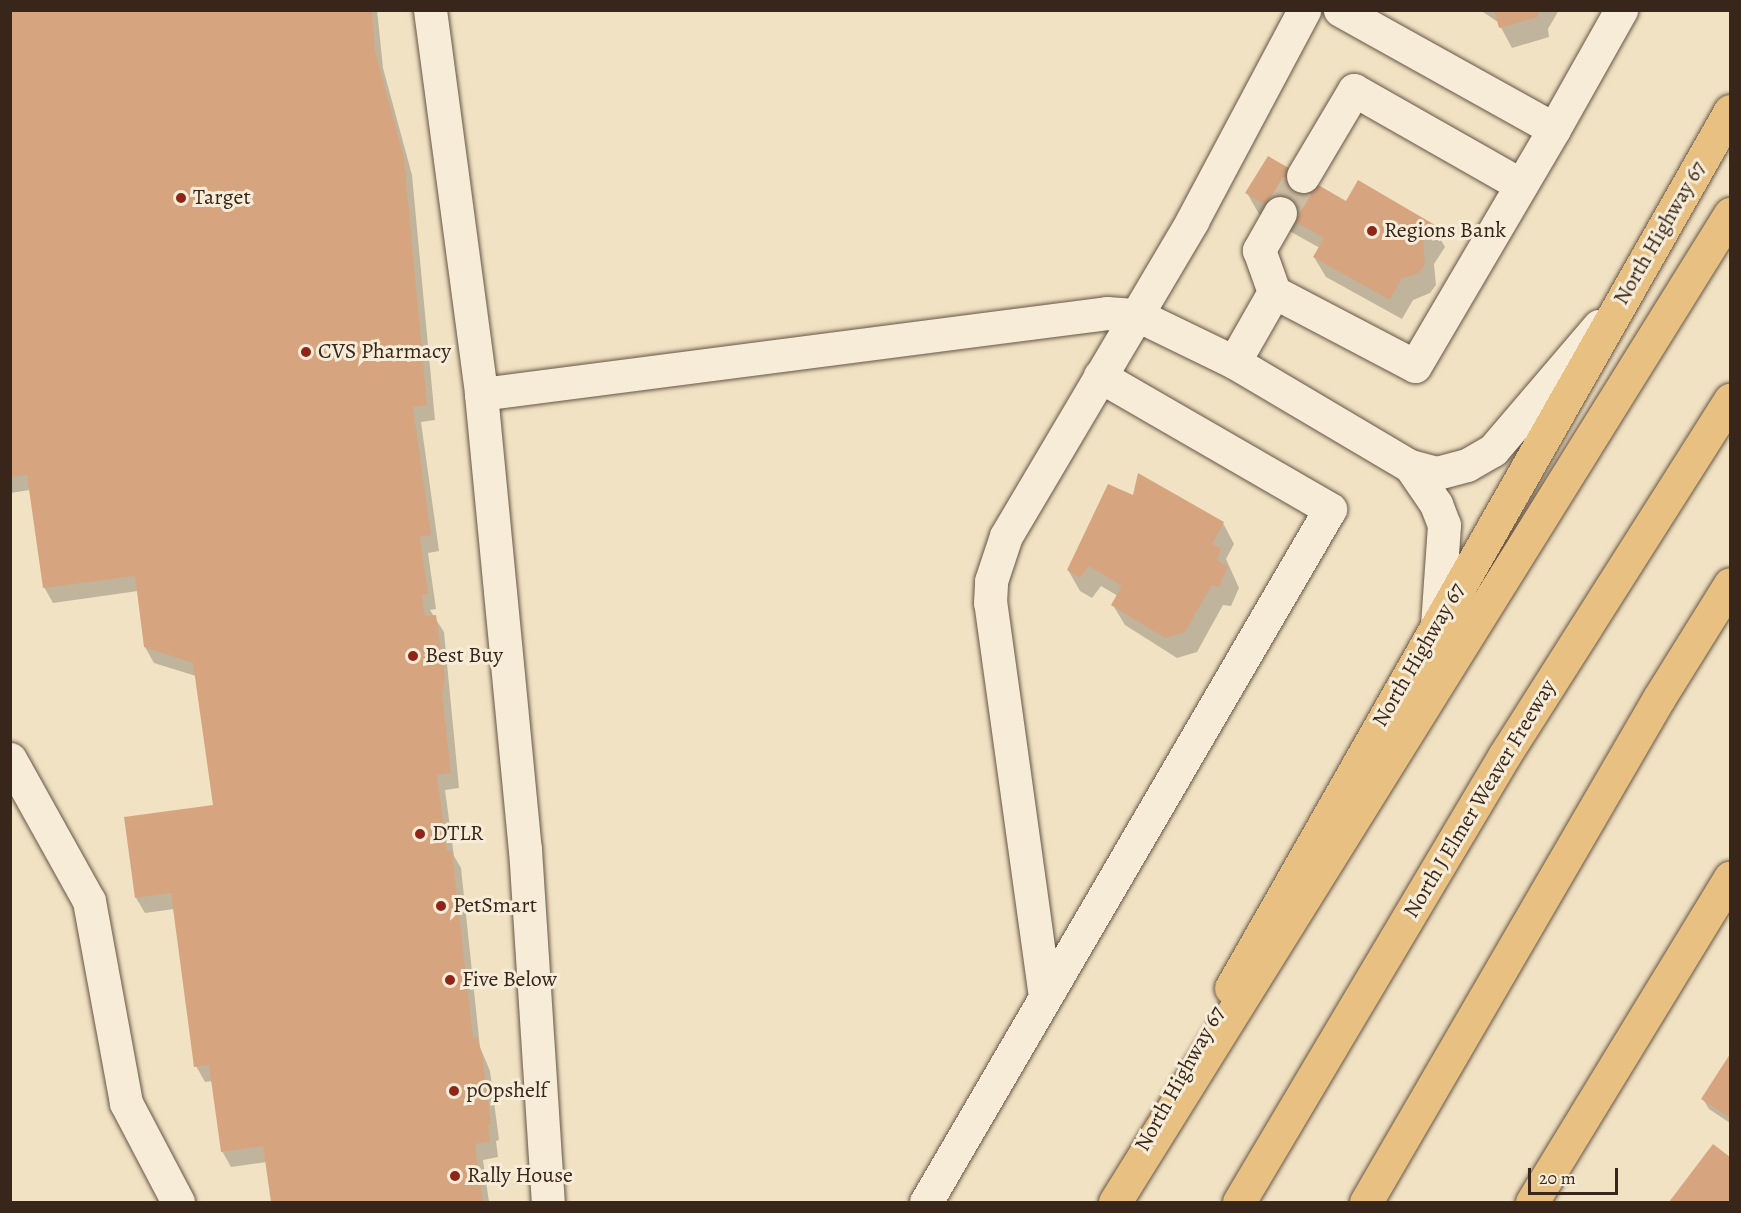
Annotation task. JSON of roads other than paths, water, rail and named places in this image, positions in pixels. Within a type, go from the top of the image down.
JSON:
[{"type":"main road","name":"North Highway 67","points":[[1113,1203],[1437,624],[1731,111]]},
{"type":"main road","points":[[1113,1203],[1731,214]]},
{"type":"main road","name":"North J Elmer Weaver Freeway","points":[[1239,1203],[1504,756],[1731,400]]},
{"type":"main road","points":[[1366,1203],[1659,698],[1731,584]]},
{"type":"main road","points":[[1532,1203],[1731,878]]},
{"type":"lane","points":[[429,10],[481,394],[525,849],[548,1203]]},
{"type":"lane","points":[[1341,10],[1554,129]]},
{"type":"lane","points":[[1280,213],[1259,250],[1274,292],[1414,366],[1554,129],[1621,10]]},
{"type":"lane","points":[[1045,997],[990,603],[991,581],[1006,536],[1137,315],[1298,13]]},
{"type":"lane","points":[[1303,176],[1354,90],[1521,185]]},
{"type":"lane","points":[[1234,362],[1274,292]]},
{"type":"lane","points":[[481,394],[1107,313],[1137,315],[1234,362],[1410,466],[1437,473],[1467,465],[1493,450],[1623,297]]},
{"type":"lane","points":[[926,1203],[1330,509],[1100,376]]},
{"type":"lane","points":[[1410,466],[1436,504],[1444,525],[1437,624]]},
{"type":"lane","points":[[10,759],[89,901],[126,1103],[178,1203]]},
{"type":"tunnel","points":[[1280,213],[1303,176]]},
{"type":"place","name":"Target","points":[[181,198]]},
{"type":"place","name":"Regions Bank","points":[[1372,231]]},
{"type":"place","name":"CVS Pharmacy","points":[[306,352]]},
{"type":"place","name":"Best Buy","points":[[413,656]]},
{"type":"place","name":"DTLR","points":[[420,834]]},
{"type":"place","name":"PetSmart","points":[[441,906]]},
{"type":"place","name":"Five Below","points":[[450,980]]},
{"type":"place","name":"pOpshelf","points":[[454,1091]]},
{"type":"place","name":"Rally House","points":[[455,1176]]}]
